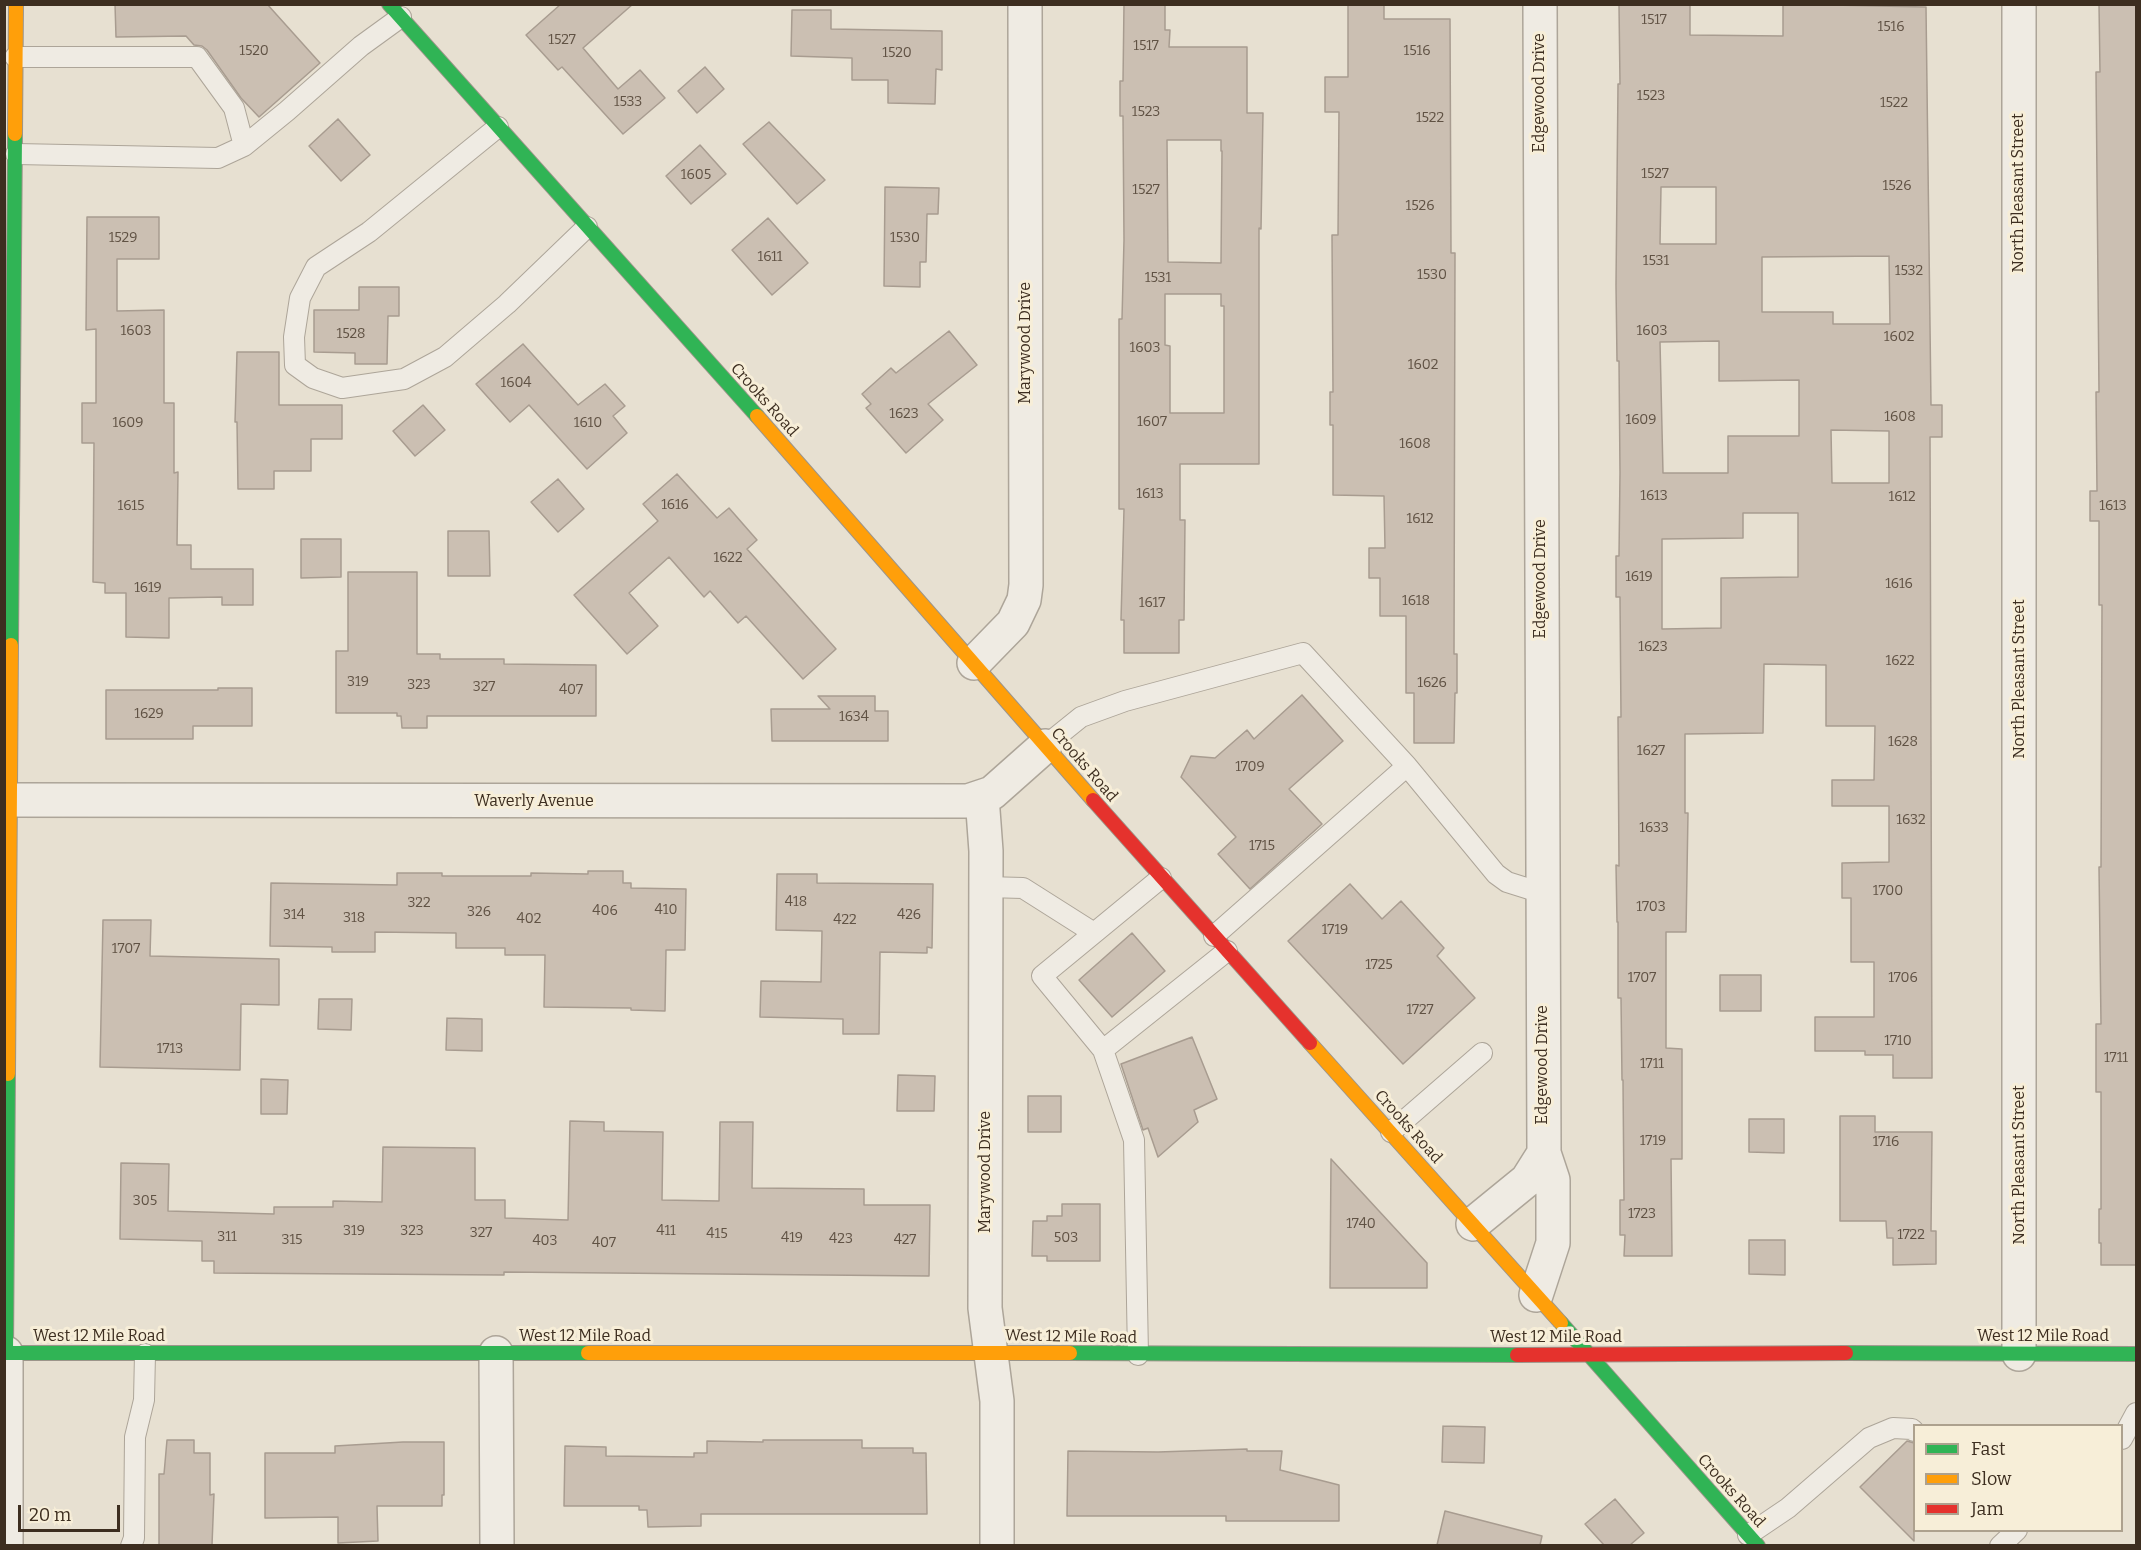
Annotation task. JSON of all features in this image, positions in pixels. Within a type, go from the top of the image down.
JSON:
[{"type":"main road","points":[[5,1353],[9,271],[16,154],[16,4]]},
{"type":"main road","name":"Crooks Road","points":[[395,11],[974,663],[1161,878],[1391,1132],[1753,1540]]},
{"type":"main road","name":"West 12 Mile Road","points":[[5,1353],[2136,1354]]},
{"type":"street","name":"Marywood Drive","points":[[974,663],[1013,622],[1024,600],[1026,585],[1025,4]]},
{"type":"street","name":"Edgewood Drive","points":[[1536,1295],[1553,1243],[1553,1180],[1544,1153],[1540,4]]},
{"type":"street","name":"North Pleasant Street","points":[[2019,4],[2019,1353]]},
{"type":"street","name":"Waverly Avenue","points":[[7,800],[968,801],[992,793],[1045,746]]},
{"type":"street","name":"Marywood Drive","points":[[981,797],[986,835],[985,1308],[997,1401],[997,1545]]},
{"type":"street","points":[[1473,1224],[1527,1180],[1544,1153]]},
{"type":"street","points":[[5,1353],[6,1545]]},
{"type":"street","points":[[496,1353],[497,1545]]},
{"type":"lane","points":[[16,154],[218,158],[244,146],[287,111],[361,46],[395,11]]},
{"type":"lane","points":[[15,57],[197,57],[234,108],[244,146]]},
{"type":"lane","points":[[498,127],[369,232],[316,267],[300,298],[294,337],[295,365],[313,378],[342,388],[404,379],[445,357],[507,304],[587,227]]},
{"type":"lane","points":[[1045,746],[1081,717],[1092,713],[1136,698],[1303,653],[1407,766],[1496,874],[1507,882],[1542,892]]},
{"type":"lane","points":[[1103,1050],[1220,944],[1407,766]]},
{"type":"lane","points":[[1138,1355],[1134,1140],[1103,1050],[1042,976],[1161,878]]},
{"type":"lane","points":[[986,887],[1023,888],[1094,933]]},
{"type":"lane","points":[[1391,1132],[1482,1053]]},
{"type":"lane","points":[[131,1545],[134,1538],[135,1437],[144,1400],[146,1354]]},
{"type":"lane","points":[[2123,1436],[2136,1413]]},
{"type":"lane","points":[[1753,1540],[1869,1438],[1893,1428],[1913,1430]]},
{"type":"lane","points":[[2000,1545],[2015,1532]]},
{"type":"building","points":[[115,4],[267,4],[320,63],[259,117],[241,98],[207,50],[202,46],[194,45],[186,36],[116,37]]},
{"type":"building","points":[[561,4],[633,4],[583,48],[618,89],[640,70],[665,98],[623,134],[562,67],[558,70],[526,35]]},
{"type":"building","points":[[1124,4],[1165,4],[1165,30],[1170,30],[1169,47],[1247,47],[1247,113],[1263,113],[1261,229],[1259,228],[1259,464],[1180,464],[1180,520],[1185,520],[1184,620],[1179,620],[1179,653],[1124,653],[1124,620],[1121,620],[1124,509],[1119,509],[1119,319],[1122,319],[1124,240],[1123,116],[1120,116],[1120,81],[1123,81]],"holes":[[[1167,140],[1221,140],[1221,263],[1168,262]],[[1165,294],[1221,294],[1221,306],[1224,306],[1224,413],[1170,413],[1170,346],[1165,345]]]},
{"type":"building","points":[[1348,4],[1384,4],[1384,19],[1450,19],[1451,253],[1455,253],[1454,654],[1457,654],[1457,693],[1455,693],[1454,743],[1414,743],[1414,693],[1406,693],[1406,616],[1380,616],[1380,578],[1369,578],[1369,548],[1385,548],[1384,496],[1333,495],[1333,425],[1330,425],[1330,392],[1333,392],[1332,235],[1338,235],[1339,112],[1325,112],[1325,77],[1348,77]]},
{"type":"building","points":[[1783,4],[1926,7],[1931,405],[1942,405],[1942,437],[1930,437],[1932,1078],[1893,1078],[1893,1055],[1865,1055],[1865,1051],[1815,1051],[1815,1017],[1874,1017],[1874,962],[1851,962],[1851,898],[1842,898],[1842,863],[1889,862],[1889,806],[1832,806],[1832,780],[1874,780],[1875,726],[1826,726],[1826,665],[1764,664],[1763,733],[1685,734],[1685,813],[1688,813],[1686,932],[1666,932],[1666,1048],[1682,1049],[1682,1159],[1671,1159],[1672,1256],[1624,1256],[1625,1235],[1620,1235],[1620,1200],[1624,1200],[1623,1080],[1621,998],[1618,998],[1616,865],[1619,866],[1618,717],[1621,717],[1620,597],[1616,597],[1620,473],[1616,285],[1618,84],[1620,84],[1619,5],[1690,5],[1690,35],[1783,36]],"holes":[[[1661,187],[1716,187],[1716,244],[1660,244]],[[1889,256],[1890,324],[1833,324],[1833,312],[1762,312],[1762,257]],[[1719,341],[1719,381],[1799,380],[1799,436],[1728,436],[1728,473],[1663,473],[1660,342]],[[1831,430],[1889,431],[1889,483],[1832,483]],[[1743,513],[1798,513],[1798,577],[1721,578],[1721,628],[1662,629],[1662,539],[1743,538]]]},
{"type":"building","points":[[2099,4],[2136,4],[2136,1265],[2101,1265],[2101,1243],[2099,1243],[2101,1092],[2096,1092],[2096,1024],[2101,1024],[2099,867],[2101,867],[2102,605],[2099,605],[2099,521],[2090,521],[2090,491],[2097,491],[2096,392],[2099,392],[2096,72],[2100,72]]},
{"type":"building","points":[[792,10],[831,10],[831,29],[942,31],[942,70],[936,69],[935,104],[888,103],[888,80],[852,80],[852,58],[791,56]]},
{"type":"building","points":[[705,67],[724,89],[697,113],[678,91]]},
{"type":"building","points":[[338,119],[370,155],[341,181],[309,146]]},
{"type":"building","points":[[769,122],[825,180],[797,204],[743,144]]},
{"type":"building","points":[[700,145],[726,174],[691,204],[666,176]]},
{"type":"building","points":[[885,187],[939,188],[938,214],[927,214],[926,262],[920,262],[920,287],[884,286]]},
{"type":"building","points":[[87,217],[159,217],[159,259],[117,259],[117,311],[164,310],[164,403],[174,403],[174,473],[178,472],[177,545],[191,545],[191,569],[253,569],[253,605],[222,605],[222,597],[169,598],[169,638],[126,637],[126,593],[105,593],[105,583],[93,582],[94,443],[82,443],[82,403],[96,403],[96,329],[86,330]]},
{"type":"building","points":[[768,218],[808,263],[772,295],[732,250]]},
{"type":"building","points":[[359,287],[399,287],[399,316],[388,316],[387,364],[355,364],[355,353],[314,352],[314,310],[359,310]]},
{"type":"building","points":[[949,331],[977,365],[928,404],[943,420],[906,453],[866,408],[871,404],[862,394],[891,368],[896,373]]},
{"type":"building","points":[[523,344],[578,405],[605,384],[625,406],[613,416],[627,433],[587,469],[529,405],[510,422],[476,384]]},
{"type":"building","points":[[237,352],[279,352],[279,405],[342,405],[342,439],[311,439],[311,471],[274,471],[274,489],[238,489],[237,422],[235,422]]},
{"type":"building","points":[[423,405],[445,430],[415,456],[393,431]]},
{"type":"building","points":[[677,474],[717,518],[729,508],[757,540],[747,549],[836,649],[803,679],[746,616],[738,623],[710,591],[704,597],[669,557],[629,593],[658,626],[627,654],[574,595],[658,521],[643,504]]},
{"type":"building","points":[[558,479],[584,509],[558,532],[531,502]]},
{"type":"building","points":[[448,531],[489,531],[490,576],[448,576]]},
{"type":"building","points":[[301,539],[341,539],[341,577],[301,578]]},
{"type":"building","points":[[348,572],[417,572],[417,654],[440,654],[440,659],[504,659],[504,664],[596,665],[596,716],[427,716],[427,728],[402,728],[401,716],[397,716],[397,713],[336,713],[336,651],[348,651]]},
{"type":"building","points":[[218,688],[252,688],[252,726],[193,726],[193,739],[106,739],[106,690],[218,690]]},
{"type":"building","points":[[1302,695],[1343,741],[1289,789],[1322,824],[1250,889],[1218,854],[1236,837],[1181,777],[1191,756],[1215,758],[1247,730],[1254,739]]},
{"type":"building","points":[[818,696],[875,696],[875,711],[888,711],[888,741],[772,741],[771,709],[830,709]]},
{"type":"building","points":[[588,871],[623,871],[623,883],[631,883],[631,888],[686,889],[685,950],[666,950],[665,1011],[631,1010],[631,1008],[544,1007],[545,955],[505,955],[505,948],[456,948],[456,933],[375,932],[375,952],[332,952],[332,947],[270,946],[271,883],[397,885],[397,873],[442,873],[442,876],[531,876],[531,873],[588,874]]},
{"type":"building","points":[[777,874],[817,874],[817,883],[933,884],[932,948],[927,947],[927,953],[880,952],[879,1034],[843,1034],[843,1019],[760,1017],[761,981],[821,982],[822,931],[776,930]]},
{"type":"building","points":[[1350,884],[1382,919],[1401,901],[1444,948],[1437,956],[1475,998],[1403,1064],[1288,941]]},
{"type":"building","points":[[103,920],[151,920],[150,956],[279,959],[279,1005],[241,1004],[240,1070],[100,1067]]},
{"type":"building","points":[[1132,933],[1165,971],[1112,1017],[1079,980]]},
{"type":"building","points":[[1720,975],[1761,975],[1761,1011],[1720,1011]]},
{"type":"building","points":[[319,999],[352,999],[351,1030],[318,1029]]},
{"type":"building","points":[[447,1018],[482,1019],[482,1051],[446,1050]]},
{"type":"building","points":[[1192,1037],[1217,1099],[1194,1110],[1198,1122],[1158,1157],[1148,1128],[1143,1130],[1121,1064]]},
{"type":"building","points":[[898,1075],[935,1076],[934,1111],[897,1111]]},
{"type":"building","points":[[261,1079],[288,1080],[287,1114],[261,1114]]},
{"type":"building","points":[[1028,1096],[1061,1096],[1061,1132],[1028,1132]]},
{"type":"building","points":[[1840,1116],[1875,1116],[1875,1132],[1932,1132],[1931,1231],[1936,1231],[1936,1264],[1893,1265],[1893,1238],[1887,1238],[1886,1221],[1840,1221]]},
{"type":"building","points":[[1749,1119],[1784,1119],[1784,1153],[1749,1152]]},
{"type":"building","points":[[570,1121],[604,1122],[604,1131],[663,1132],[662,1200],[719,1201],[720,1122],[753,1122],[752,1188],[864,1189],[864,1205],[930,1205],[929,1276],[504,1272],[504,1275],[214,1273],[214,1261],[202,1261],[202,1241],[120,1239],[121,1163],[169,1164],[168,1211],[274,1214],[274,1207],[333,1207],[333,1201],[382,1202],[383,1147],[475,1148],[475,1200],[505,1200],[505,1218],[568,1220]]},
{"type":"building","points":[[1331,1159],[1427,1263],[1427,1288],[1330,1288]]},
{"type":"building","points":[[1062,1204],[1100,1204],[1100,1261],[1047,1261],[1047,1256],[1032,1256],[1033,1221],[1047,1221],[1047,1216],[1062,1216]]},
{"type":"building","points":[[1749,1240],[1785,1240],[1785,1275],[1749,1274]]},
{"type":"building","points":[[1443,1426],[1485,1427],[1484,1463],[1442,1462]]},
{"type":"building","points":[[167,1440],[194,1440],[194,1453],[210,1453],[210,1495],[214,1494],[212,1545],[159,1545],[159,1474],[164,1474]]},
{"type":"building","points":[[763,1440],[862,1440],[862,1448],[913,1448],[913,1453],[926,1453],[927,1514],[701,1514],[701,1526],[648,1527],[647,1510],[639,1510],[639,1506],[564,1506],[565,1446],[606,1447],[606,1456],[694,1457],[694,1453],[707,1453],[707,1441],[763,1442]]},
{"type":"building","points":[[1907,1441],[1913,1443],[1914,1541],[1860,1487]]},
{"type":"building","points":[[444,1442],[442,1506],[377,1506],[378,1541],[338,1543],[338,1517],[265,1518],[265,1453],[335,1453],[335,1446]]},
{"type":"building","points":[[1247,1449],[1247,1451],[1282,1451],[1280,1470],[1339,1485],[1339,1521],[1226,1521],[1226,1516],[1067,1516],[1068,1451],[1158,1452]]},
{"type":"building","points":[[1615,1499],[1644,1533],[1630,1545],[1604,1545],[1585,1524]]},
{"type":"building","points":[[1445,1511],[1542,1536],[1540,1545],[1437,1545]]},
{"type":"traffic: fast","points":[[389,4],[757,416]]},
{"type":"traffic: fast","points":[[11,645],[15,134]]},
{"type":"traffic: fast","points":[[6,1353],[8,1074]]},
{"type":"traffic: fast","points":[[1561,1323],[1758,1546]]},
{"type":"traffic: fast","points":[[4,1353],[588,1353]]},
{"type":"traffic: fast","points":[[1070,1353],[1517,1355]]},
{"type":"traffic: fast","points":[[1846,1353],[2136,1354]]},
{"type":"traffic: slow","points":[[15,134],[16,4]]},
{"type":"traffic: slow","points":[[757,416],[1093,800]]},
{"type":"traffic: slow","points":[[8,1074],[11,645]]},
{"type":"traffic: slow","points":[[1310,1043],[1561,1323]]},
{"type":"traffic: slow","points":[[588,1353],[1070,1353]]},
{"type":"traffic: jam","points":[[1093,800],[1310,1043]]},
{"type":"traffic: jam","points":[[1517,1355],[1846,1353]]}]
